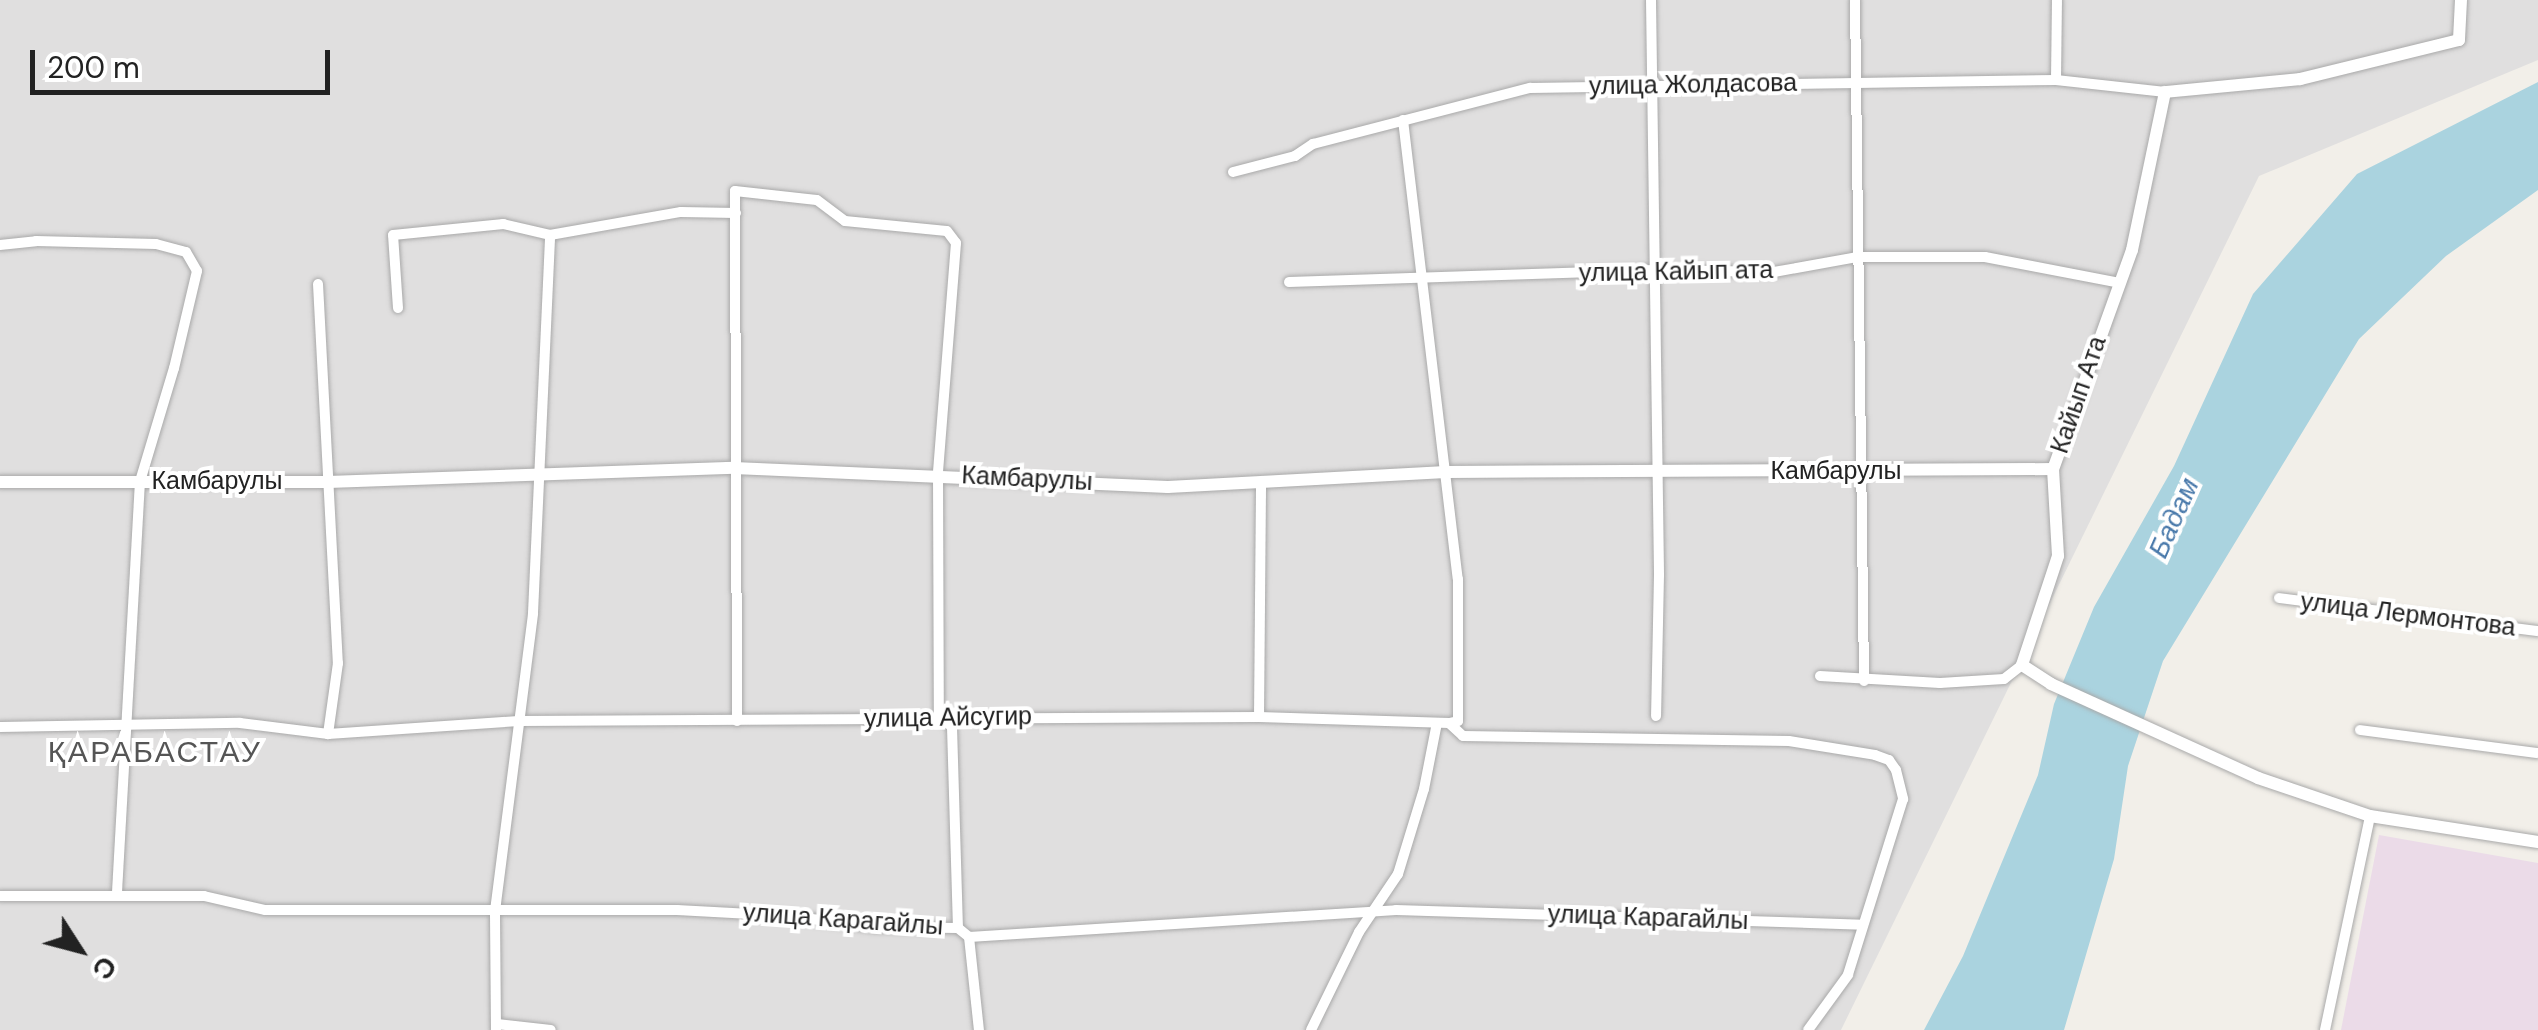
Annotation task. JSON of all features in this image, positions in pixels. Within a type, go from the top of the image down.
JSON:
[{"type":"street","points":[[1650,0],[1655,472],[1660,576],[1656,716]]},
{"type":"street","points":[[1854,0],[1864,680]]},
{"type":"street","points":[[2056,80],[2057,0]]},
{"type":"street","points":[[2165,92],[2300,79],[2459,40],[2460,0]]},
{"type":"street","name":"улица Жолдасова","points":[[1234,172],[1403,120],[1530,88],[2056,80],[2165,92]]},
{"type":"street","name":"Кайып Ата","points":[[2022,665],[2058,556],[2053,470],[2132,250],[2165,92]]},
{"type":"street","points":[[1403,120],[1458,579],[1458,721],[1450,722]]},
{"type":"street","points":[[737,721],[735,192],[818,200],[845,220],[953,234],[956,243],[938,474],[939,716],[952,727],[958,928]]},
{"type":"street","points":[[398,308],[393,236],[503,224],[550,234],[680,212],[736,213]]},
{"type":"street","points":[[550,234],[536,477],[533,613],[494,911],[497,1027],[551,1030]]},
{"type":"street","points":[[0,245],[36,241],[156,244],[186,252],[197,271],[174,368],[140,481],[117,895]]},
{"type":"street","name":"улица Кайып ата","points":[[1289,282],[1654,270],[1774,272],[1856,257],[1985,257],[2120,283]]},
{"type":"street","points":[[318,284],[338,663],[328,734]]},
{"type":"street","name":"Камбарулы","points":[[0,482],[328,482],[734,468],[1168,486],[1446,472],[2053,470]]},
{"type":"street","points":[[1260,717],[1261,482]]},
{"type":"street","name":"улица Лермонтова","points":[[2279,598],[2538,631]]},
{"type":"street","points":[[1820,676],[1940,683],[2004,678],[2022,665],[2051,684],[2258,778],[2370,816],[2538,842]]},
{"type":"street","name":"улица Айсугир","points":[[0,728],[240,723],[328,734],[519,721],[1260,717],[1450,722],[1464,736],[1789,740],[1889,760],[1902,783],[1904,799],[1863,925]]},
{"type":"street","points":[[1311,1030],[1359,932],[1375,914],[1398,874],[1412,834],[1437,723]]},
{"type":"street","points":[[2360,730],[2538,752]]},
{"type":"street","points":[[2325,1030],[2370,816]]},
{"type":"street","name":"улица Карагайлы","points":[[0,896],[204,896],[265,910],[677,910],[788,916],[874,927],[958,928],[969,937],[1396,910],[1863,925]]},
{"type":"street","points":[[1808,1030],[1840,991],[1863,925]]},
{"type":"street","points":[[969,937],[979,1030]]},
{"type":"shaded area","name":"ҚАРАБАСТАУ","points":[[0,0],[2538,0],[2538,60],[2259,176],[1841,1030],[0,1030]]},
{"type":"shaded area","points":[[2379,835],[2538,863],[2538,1030],[2341,1030]]},
{"type":"water","name":"Бадам","points":[[2538,82],[2538,190],[2446,256],[2359,339],[2163,661],[2128,766],[2114,859],[2064,1030],[1924,1030],[1963,956],[2038,775],[2054,704],[2094,607],[2174,466],[2253,294],[2357,174]]},
{"type":"district","name":"ҚАРАБАСТАУ","points":[[155,752]]}]
